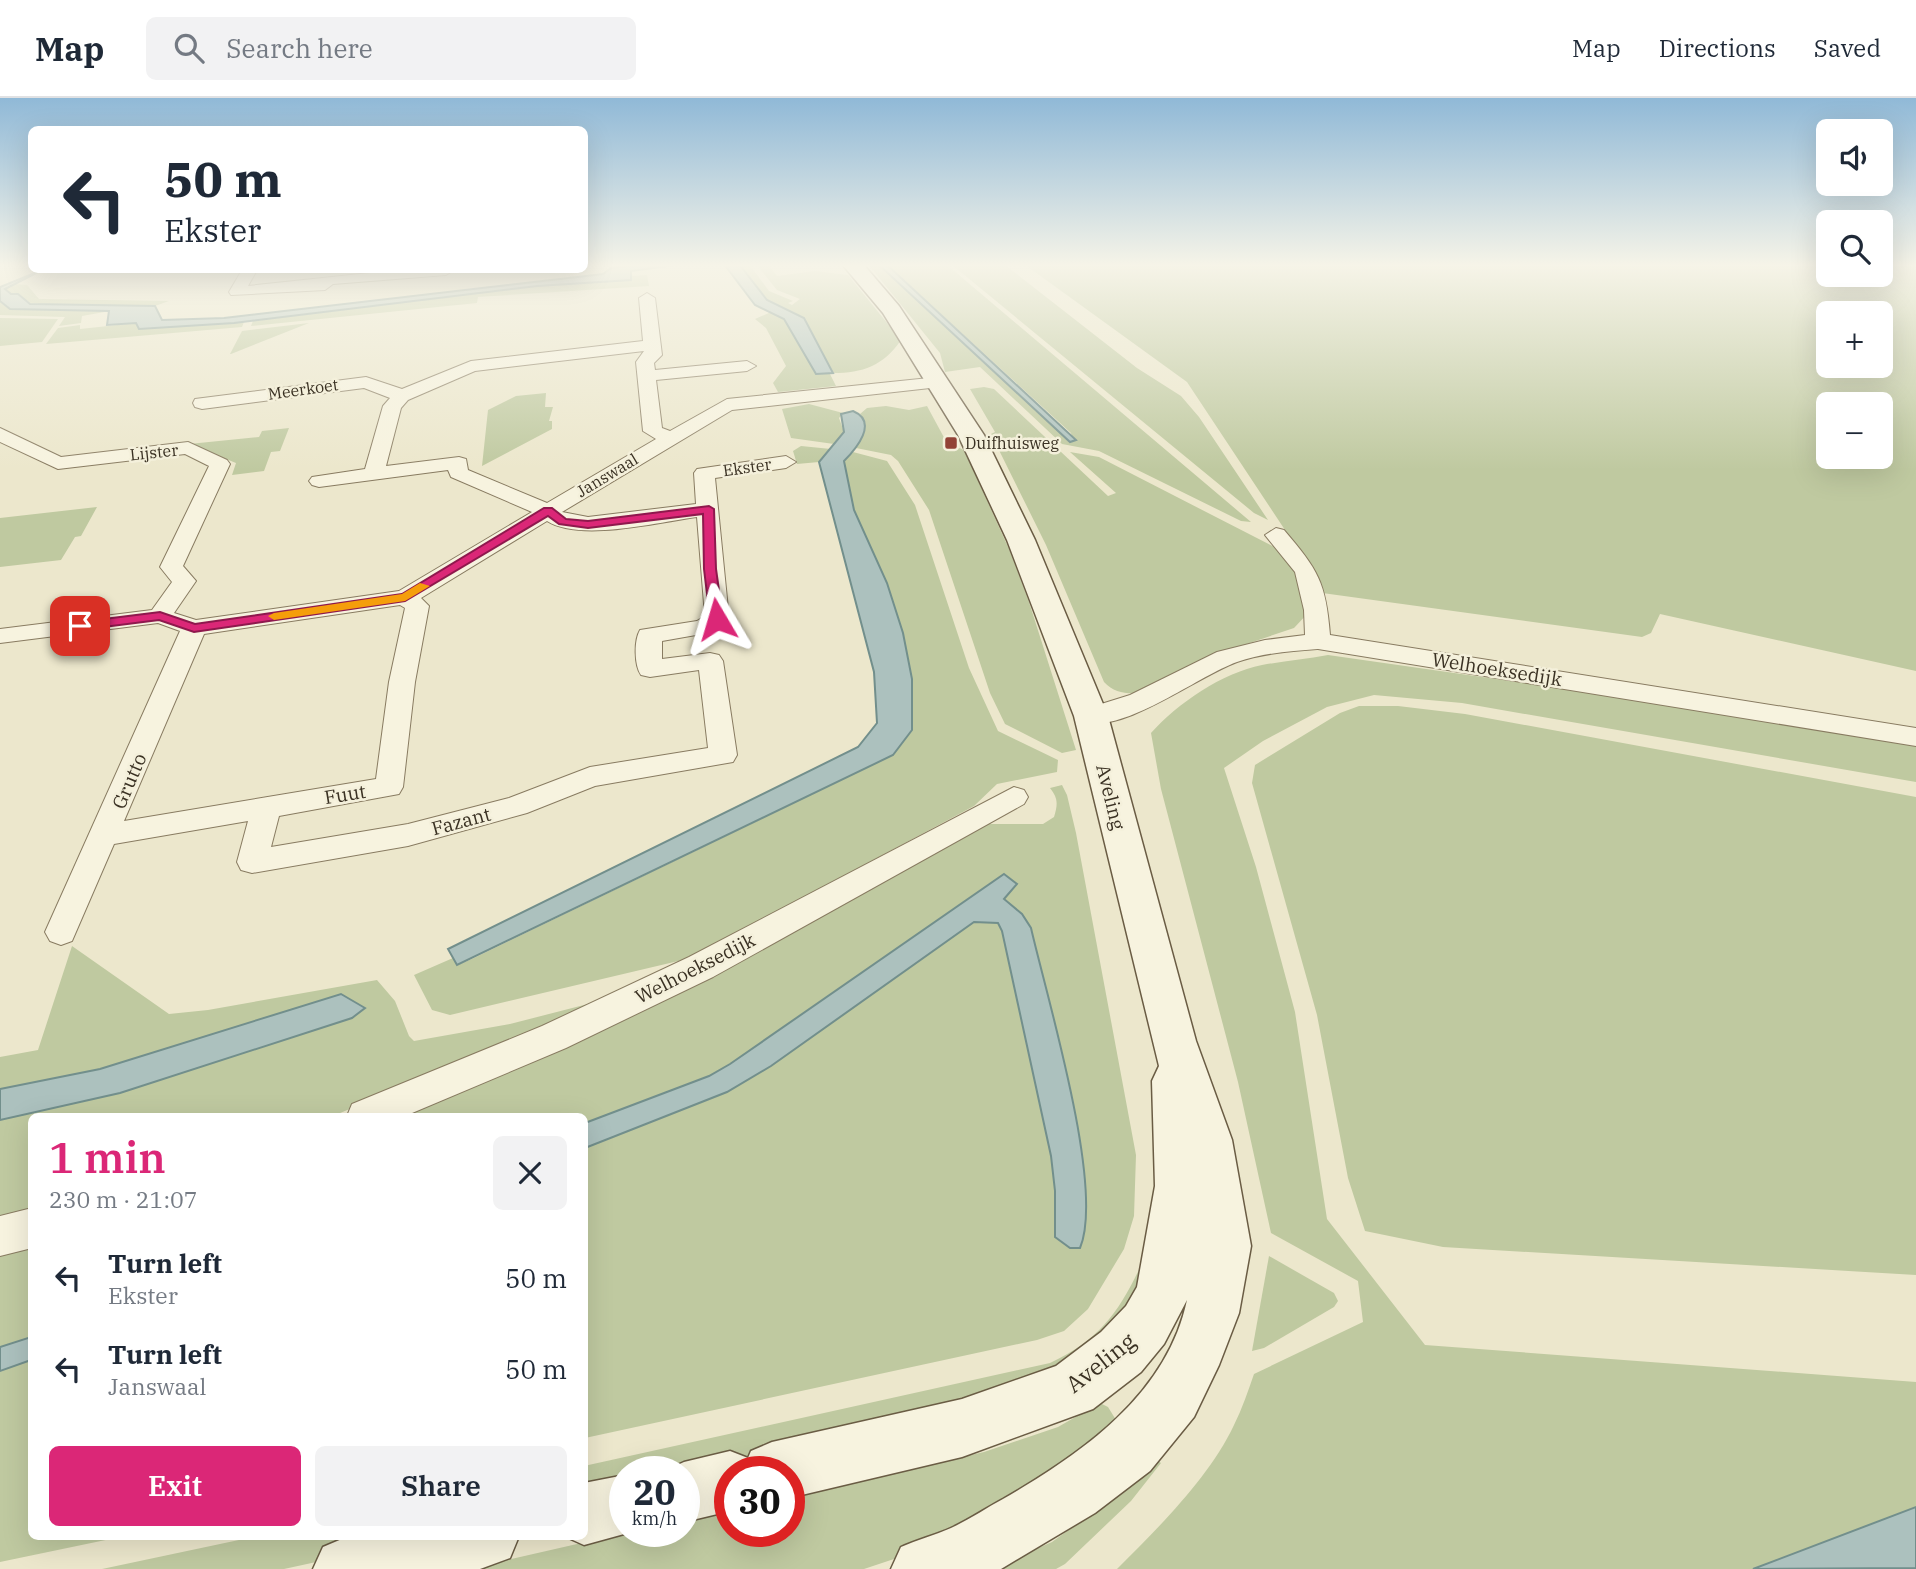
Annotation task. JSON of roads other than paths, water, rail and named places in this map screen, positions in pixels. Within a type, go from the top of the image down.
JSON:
[{"type":"main road","points":[[907,333],[971,435],[1011,517],[1091,716]]},
{"type":"main road","name":"Aveling","points":[[923,1569],[965,1555],[1074,1492],[1129,1450],[1174,1397],[1213,1314],[1225,1246],[1208,1139],[1172,1041],[1091,716]]},
{"type":"main road","name":"Aveling","points":[[805,1465],[962,1429],[1073,1389],[1121,1352],[1145,1325],[1162,1296],[1180,1186],[1172,1041]]},
{"type":"main road","points":[[588,1513],[609,1509]]},
{"type":"main road","points":[[345,1569],[471,1540]]},
{"type":"street","points":[[651,333],[653,355],[645,362],[653,430],[670,438]]},
{"type":"street","points":[[374,473],[392,406],[402,397],[471,366],[653,345]]},
{"type":"street","points":[[647,376],[747,366]]},
{"type":"street","name":"Meerkoet","points":[[202,402],[366,382],[402,397]]},
{"type":"street","name":"Janswaal","points":[[0,636],[160,616],[194,628],[405,597],[727,405],[939,382]]},
{"type":"street","name":"Lijster","points":[[0,434],[58,463],[188,448],[220,464],[171,567],[184,580],[160,616]]},
{"type":"street","name":"Ekster","points":[[723,755],[710,661],[650,669],[649,635],[704,627],[717,619],[710,569],[709,509],[704,473],[786,462]]},
{"type":"street","points":[[319,481],[459,463],[458,473],[548,511],[563,522],[588,524],[709,509]]},
{"type":"street","points":[[1276,535],[1306,571],[1316,610],[1318,641]]},
{"type":"street","name":"Fuut","points":[[106,835],[389,787],[402,682],[417,606],[405,597]]},
{"type":"street","name":"Grutto","points":[[61,932],[106,835],[194,628]]},
{"type":"street","name":"Welhoeksedijk","points":[[1091,716],[1116,713],[1140,703],[1215,662],[1264,646],[1318,641],[1916,737]]},
{"type":"street","name":"Fazant","points":[[267,807],[252,862],[408,835],[517,806],[590,777],[723,755]]},
{"type":"street","name":"Welhoeksedijk","points":[[372,1113],[554,1037],[701,967],[1014,797]]},
{"type":"street","points":[[0,1236],[28,1229]]},
{"type":"place","name":"Duifhuisweg","points":[[951,443]]}]
